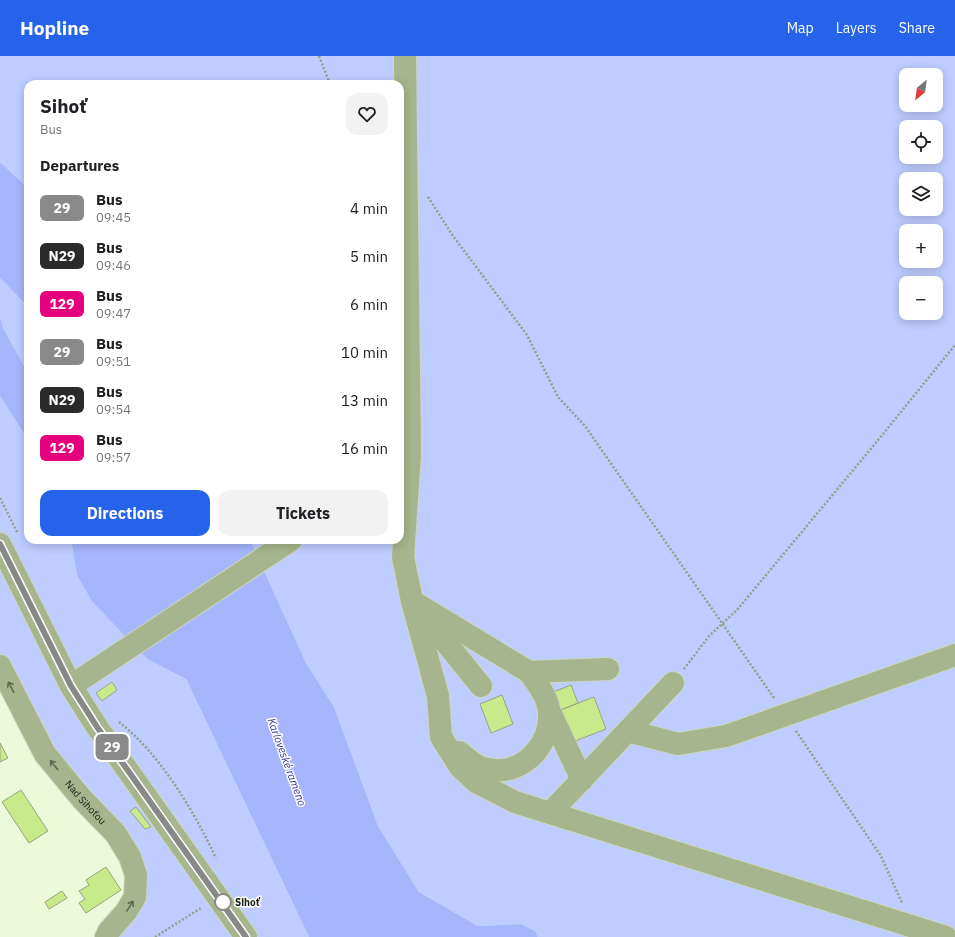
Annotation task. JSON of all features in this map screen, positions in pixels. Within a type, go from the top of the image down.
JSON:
[{"type":"street","points":[[404,476],[405,56]]},
{"type":"street","points":[[10,542],[71,686],[97,727],[246,937]]},
{"type":"street","points":[[71,686],[107,664],[285,544]]},
{"type":"street","points":[[400,548],[412,601],[438,696],[441,737],[460,768],[476,782],[515,802],[946,937]]},
{"type":"street","points":[[412,601],[529,672],[541,690],[582,780]]},
{"type":"street","points":[[412,601],[481,686]]},
{"type":"street","points":[[628,731],[678,744],[726,736],[786,716],[955,654]]},
{"type":"street","name":"Nad Sihoťou","points":[[0,666],[45,754],[83,800],[116,834],[130,858],[136,875],[135,897],[126,912],[109,931],[106,937]]},
{"type":"street","points":[[529,672],[608,669]]},
{"type":"street","points":[[550,813],[673,684]]},
{"type":"street","points":[[441,737],[482,768],[504,771],[522,765],[538,750],[546,734],[549,710]]},
{"type":"path","points":[[319,56],[328,80]]},
{"type":"path","points":[[426,194],[453,236],[527,335],[558,397],[585,426],[881,856],[913,927]]},
{"type":"path","points":[[673,684],[709,636],[737,610],[955,345]]},
{"type":"path","points":[[952,349],[955,352]]},
{"type":"path","points":[[0,498],[10,542]]},
{"type":"path","points":[[116,719],[146,746],[175,786],[207,838],[218,862]]},
{"type":"path","points":[[155,937],[207,904]]},
{"type":"shaded area","points":[[0,56],[955,56],[955,937],[538,937],[535,931],[521,924],[478,926],[419,892],[378,826],[334,707],[306,663],[252,544],[404,544],[404,80],[24,80],[24,184],[0,162]]},
{"type":"shaded area","points":[[0,278],[24,303],[24,366],[3,328],[0,317]]},
{"type":"shaded area","points":[[0,396],[24,434],[24,544],[72,544],[77,575],[147,659],[186,679],[309,937],[118,937],[143,875],[52,750],[0,655]]},
{"type":"water","points":[[0,162],[24,184],[24,303],[0,278]]},
{"type":"water","points":[[0,317],[3,328],[24,366],[24,434],[0,396]]},
{"type":"water","name":"Karloveské rameno","points":[[72,544],[252,544],[306,663],[334,707],[378,826],[419,892],[478,926],[521,924],[535,931],[538,937],[309,937],[186,679],[147,659],[92,601],[77,575]]},
{"type":"building","points":[[112,682],[117,690],[102,701],[96,693]]},
{"type":"building","points":[[571,685],[578,703],[558,711],[551,693]]},
{"type":"building","points":[[502,695],[513,724],[491,733],[480,704]]},
{"type":"building","points":[[594,697],[606,729],[570,743],[558,711]]},
{"type":"building","points":[[0,743],[8,758],[0,762]]},
{"type":"building","points":[[21,790],[48,831],[29,843],[2,802]]},
{"type":"building","points":[[136,807],[151,827],[145,829],[130,811]]},
{"type":"building","points":[[106,867],[121,890],[86,913],[79,903],[85,899],[79,891],[89,885],[86,880]]},
{"type":"building","points":[[62,891],[67,898],[49,909],[45,902]]},
{"type":"bus line","name":"29","points":[[0,544],[71,686],[97,727],[246,937]]},
{"type":"place","name":"Sihoť","points":[[223,902]]}]
